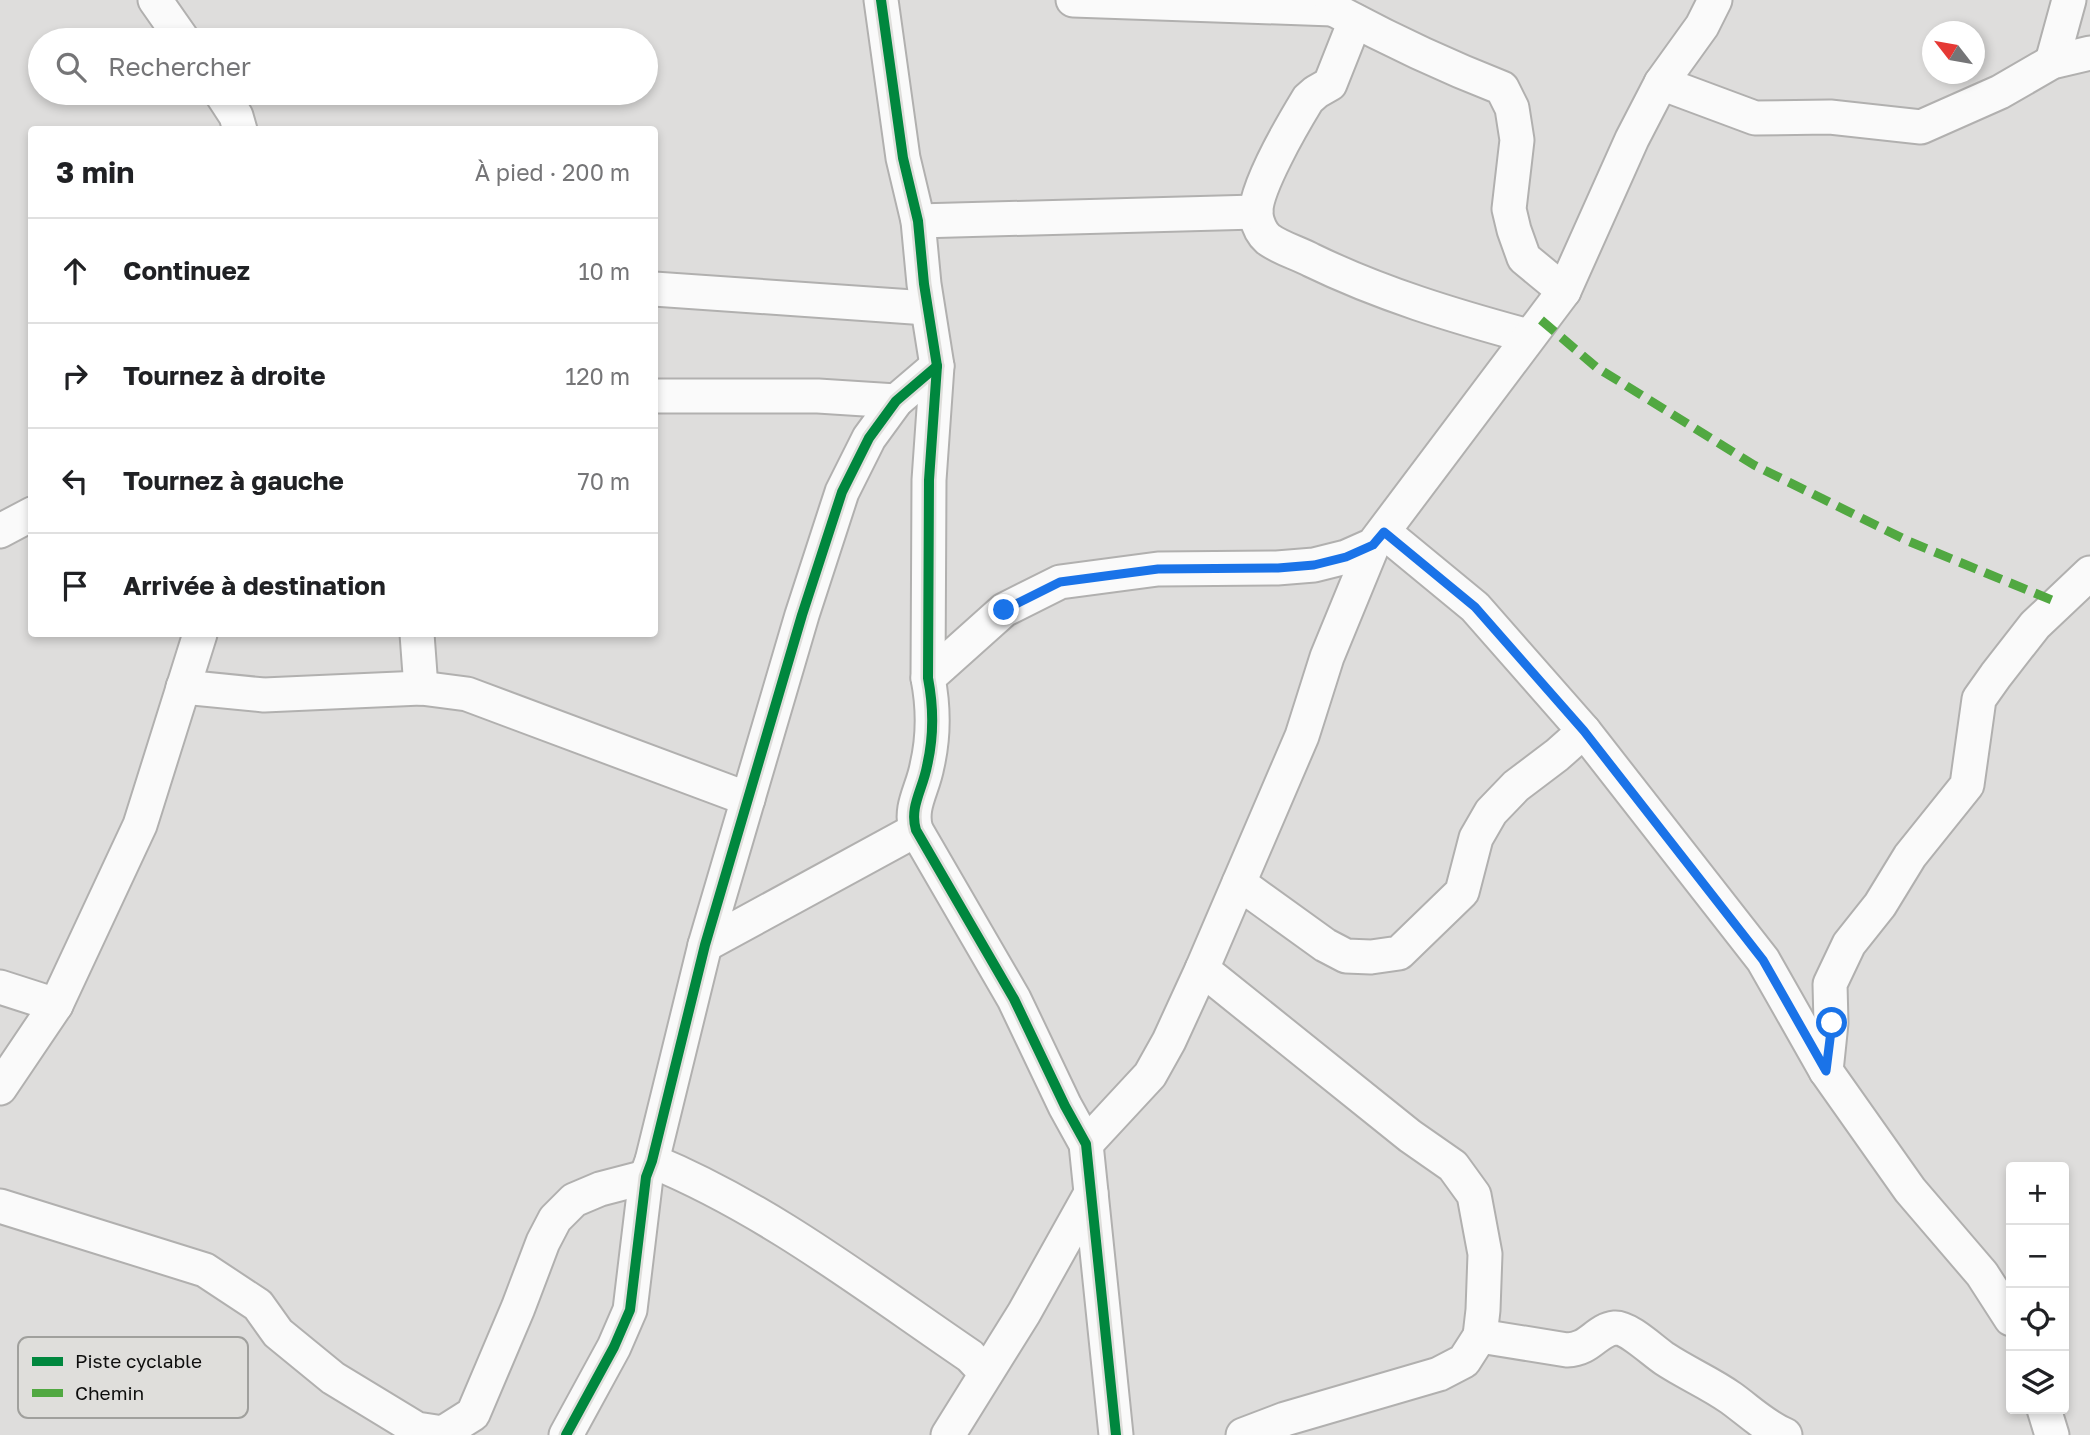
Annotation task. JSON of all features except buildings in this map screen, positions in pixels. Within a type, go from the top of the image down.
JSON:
[{"type":"street","points":[[155,0],[175,28]]},
{"type":"street","points":[[881,0],[903,158],[918,221],[927,308],[937,366],[929,480],[928,678],[933,733],[927,770],[915,802],[913,820],[916,830],[1014,999],[1086,1144],[1116,1435]]},
{"type":"street","points":[[1073,0],[1339,10],[1437,62],[1502,88],[1511,108],[1517,140],[1510,209],[1514,230],[1524,258],[1564,291]]},
{"type":"street","points":[[1086,1144],[1150,1075],[1169,1041],[1302,736],[1327,657],[1378,539],[1528,335],[1564,291],[1632,139],[1661,83],[1702,26],[1716,0]]},
{"type":"street","points":[[2052,62],[2069,0]]},
{"type":"street","points":[[1339,10],[1330,83],[1308,99],[1266,178],[1259,194],[1256,212],[1259,229],[1269,240],[1338,273],[1410,302],[1528,335]]},
{"type":"street","points":[[1661,83],[1755,118],[1830,117],[1921,127],[2000,92],[2052,62],[2090,53]]},
{"type":"street","points":[[229,105],[239,126]]},
{"type":"street","points":[[918,221],[1256,212]]},
{"type":"street","points":[[658,289],[927,308]]},
{"type":"street","points":[[566,1435],[614,1348],[630,1310],[649,1169],[705,946],[802,615],[842,492],[869,438],[896,401],[937,366]]},
{"type":"street","points":[[658,396],[818,396],[896,401]]},
{"type":"street","points":[[0,531],[28,515]]},
{"type":"street","points":[[928,678],[1004,610],[1060,582],[1158,569],[1314,565],[1346,557],[1378,539]]},
{"type":"street","points":[[1378,539],[1475,607],[1584,731],[1763,960],[1826,1071],[1910,1190],[1982,1274],[2006,1311]]},
{"type":"street","points":[[1826,1071],[1832,1023],[1830,984],[1849,944],[1880,905],[1910,856],[1967,785],[1979,699],[2035,625],[2090,573]]},
{"type":"street","points":[[0,1088],[55,1005],[140,825],[200,637]]},
{"type":"street","points":[[417,637],[421,688]]},
{"type":"street","points":[[183,687],[264,695],[421,688],[467,694],[748,799]]},
{"type":"street","points":[[1239,883],[1325,945],[1346,956],[1371,957],[1399,953],[1462,892],[1476,838],[1491,811],[1516,786],[1584,731]]},
{"type":"street","points":[[705,946],[916,830]]},
{"type":"street","points":[[1202,970],[1410,1136],[1453,1166],[1475,1195],[1485,1254],[1480,1336],[1464,1361],[1439,1374],[1286,1419],[1243,1435]]},
{"type":"street","points":[[0,987],[55,1005]]},
{"type":"street","points":[[0,1206],[205,1270],[258,1305],[278,1333],[332,1378],[417,1429],[443,1433],[473,1414],[543,1242],[555,1219],[574,1200],[649,1169],[689,1176],[818,1250],[970,1356],[986,1373]]},
{"type":"street","points":[[948,1435],[1024,1313],[1091,1193]]},
{"type":"street","points":[[1480,1336],[1567,1350],[1581,1349],[1606,1331],[1618,1328],[1628,1331],[1667,1360],[1730,1397],[1769,1428],[1784,1435]]},
{"type":"street","points":[[2046,1414],[2052,1435]]},
{"type":"marked path","points":[[1541,320],[1596,367],[1754,465],[1908,541],[2059,603]]},
{"type":"cycle path","points":[[881,0],[903,158],[918,221],[924,284],[937,366],[929,480],[928,678],[932,733],[925,774],[915,806],[914,822],[916,830],[1014,999],[1086,1144],[1116,1435]]},
{"type":"cycle path","points":[[566,1435],[614,1347],[630,1310],[646,1177],[705,945],[802,615],[842,492],[869,438],[896,401],[937,366]]},
{"type":"route","points":[[1004,610],[1060,582],[1158,569],[1314,565],[1346,557],[1373,545],[1384,532],[1475,607],[1584,731],[1763,960],[1826,1071],[1832,1023]]}]
